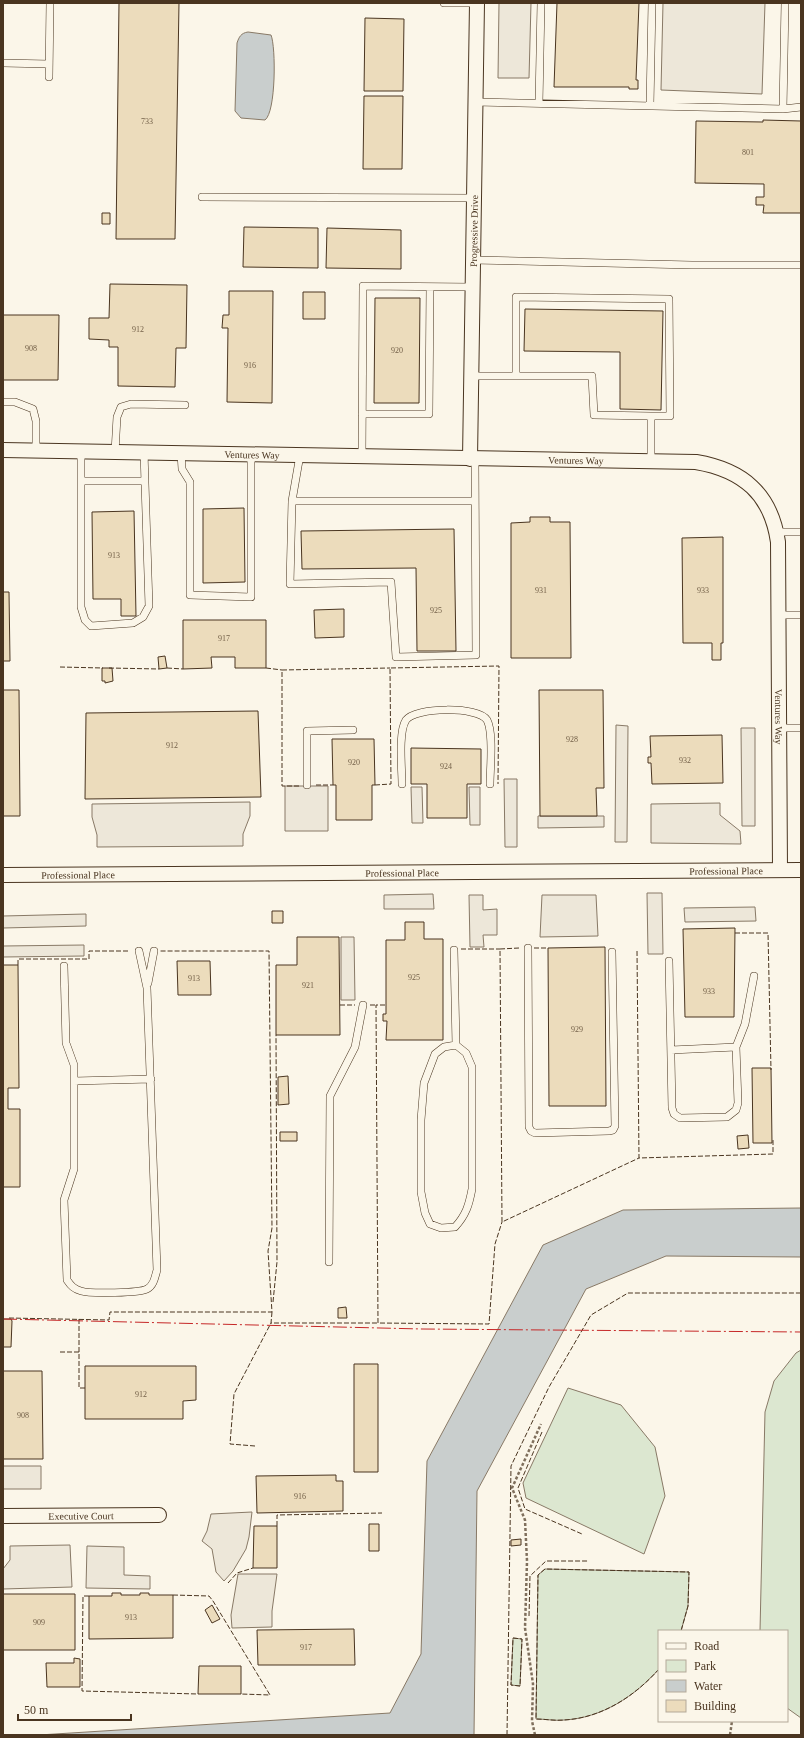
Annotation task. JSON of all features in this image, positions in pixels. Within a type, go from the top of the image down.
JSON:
[{"type":"street","name":"Progressive Drive","points":[[472,459],[471,376],[477,3]]},
{"type":"street","name":"Ventures Way","points":[[3,450],[696,462],[715,465],[734,472],[746,481],[764,502],[775,524],[776,532],[780,870]]},
{"type":"street","name":"Professional Place","points":[[3,875],[801,870]]},
{"type":"street","name":"Executive Court","points":[[3,1516],[159,1515]]},
{"type":"lane","points":[[49,77],[50,3]]},
{"type":"lane","points":[[444,3],[477,3]]},
{"type":"lane","points":[[539,103],[541,3]]},
{"type":"lane","points":[[650,105],[652,3]]},
{"type":"lane","points":[[783,109],[786,3]]},
{"type":"lane","points":[[3,63],[49,64]]},
{"type":"lane","points":[[476,102],[783,109],[801,107]]},
{"type":"lane","points":[[202,197],[474,198]]},
{"type":"lane","points":[[473,260],[684,265],[801,265]]},
{"type":"lane","points":[[362,456],[363,286],[472,287]]},
{"type":"lane","points":[[362,414],[429,414],[430,287]]},
{"type":"lane","points":[[471,376],[516,376],[592,376],[594,415],[670,416],[669,299],[516,297],[516,376]]},
{"type":"lane","points":[[3,402],[15,402],[33,409],[36,421],[36,451]]},
{"type":"lane","points":[[115,452],[117,417],[121,407],[131,404],[185,405]]},
{"type":"lane","points":[[651,416],[651,461]]},
{"type":"lane","points":[[81,451],[81,607],[84,620],[91,626],[133,623],[143,617],[149,606],[144,452]]},
{"type":"lane","points":[[181,453],[182,469],[190,482],[190,595],[251,597],[251,454]]},
{"type":"lane","points":[[300,455],[292,501],[290,584],[391,582],[396,658],[476,655],[472,459]]},
{"type":"lane","points":[[81,481],[145,481]]},
{"type":"lane","points":[[292,501],[474,501]]},
{"type":"lane","points":[[776,532],[801,532]]},
{"type":"lane","points":[[778,615],[801,614]]},
{"type":"lane","points":[[402,784],[403,729],[406,720],[415,714],[427,711],[467,711],[478,713],[486,719],[490,729],[490,784]]},
{"type":"lane","points":[[779,728],[801,728]]},
{"type":"lane","points":[[306,785],[306,731],[353,730]]},
{"type":"lane","points":[[528,948],[529,1127],[531,1131],[534,1132],[609,1132],[613,1130],[615,1126],[612,952]]},
{"type":"lane","points":[[454,950],[456,1045]]},
{"type":"lane","points":[[139,951],[148,988]]},
{"type":"lane","points":[[64,966],[66,1043],[74,1065],[74,1169],[64,1200],[65,1270],[67,1280],[73,1288],[83,1292],[134,1292],[147,1289],[154,1281],[157,1270],[148,988],[154,951]]},
{"type":"lane","points":[[669,961],[672,1108],[674,1114],[680,1118],[726,1117],[736,1110],[738,1102],[736,1047],[745,1024],[754,976]]},
{"type":"lane","points":[[329,1262],[330,1096],[355,1047],[363,1005]]},
{"type":"lane","points":[[456,1045],[466,1053],[472,1067],[472,1189],[465,1216],[455,1227],[441,1228],[430,1224],[425,1213],[421,1192],[421,1120],[424,1083],[435,1054],[444,1047],[456,1045]]},
{"type":"lane","points":[[671,1050],[736,1047]]},
{"type":"lane","points":[[74,1081],[151,1079]]},
{"type":"path","points":[[535,1735],[532,1721],[533,1684],[525,1628],[527,1561],[525,1520],[512,1488],[541,1424]]},
{"type":"path","points":[[730,1735],[732,1722]]},
{"type":"green space","points":[[801,1350],[801,1718],[788,1709],[788,1630],[760,1630],[765,1412],[774,1381],[796,1353]]},
{"type":"green space","points":[[568,1388],[621,1405],[655,1447],[665,1496],[644,1554],[526,1498],[523,1483]]},
{"type":"green space","points":[[545,1569],[689,1572],[688,1606],[681,1630],[658,1630],[658,1670],[650,1679],[617,1704],[592,1715],[578,1718],[564,1720],[536,1719],[538,1575]]},
{"type":"green space","points":[[513,1638],[522,1639],[520,1686],[511,1685]]},
{"type":"shaded area","points":[[499,3],[531,3],[529,78],[498,78]]},
{"type":"shaded area","points":[[663,3],[765,3],[762,94],[661,90]]},
{"type":"shaded area","points":[[616,725],[628,726],[627,842],[615,842]]},
{"type":"shaded area","points":[[741,728],[755,728],[755,826],[742,826]]},
{"type":"shaded area","points":[[504,779],[517,779],[517,847],[505,847]]},
{"type":"shaded area","points":[[285,786],[328,786],[328,831],[285,831]]},
{"type":"shaded area","points":[[411,787],[422,787],[423,823],[412,823]]},
{"type":"shaded area","points":[[469,787],[480,787],[480,825],[470,825]]},
{"type":"shaded area","points":[[250,802],[250,816],[243,834],[243,846],[97,847],[97,835],[92,817],[92,804]]},
{"type":"shaded area","points":[[720,803],[720,815],[740,831],[741,844],[651,843],[651,804]]},
{"type":"shaded area","points":[[538,816],[604,816],[604,827],[538,828]]},
{"type":"shaded area","points":[[647,893],[662,893],[663,954],[648,954]]},
{"type":"shaded area","points":[[433,894],[434,909],[384,909],[384,895]]},
{"type":"shaded area","points":[[469,895],[483,895],[483,910],[497,909],[497,935],[483,935],[484,947],[470,947]]},
{"type":"shaded area","points":[[542,895],[596,895],[598,936],[540,937]]},
{"type":"shaded area","points":[[755,907],[756,921],[685,922],[684,908]]},
{"type":"shaded area","points":[[86,914],[86,926],[3,928],[3,916]]},
{"type":"shaded area","points":[[341,937],[354,937],[355,1000],[341,1000]]},
{"type":"shaded area","points":[[84,945],[84,956],[3,957],[3,946]]},
{"type":"shaded area","points":[[3,1466],[41,1466],[41,1489],[3,1489]]},
{"type":"shaded area","points":[[252,1512],[246,1549],[233,1571],[224,1581],[216,1572],[212,1549],[202,1541],[207,1531],[211,1514]]},
{"type":"shaded area","points":[[70,1545],[72,1587],[3,1589],[3,1569],[10,1560],[10,1546]]},
{"type":"shaded area","points":[[87,1546],[124,1547],[124,1575],[150,1576],[150,1589],[86,1588]]},
{"type":"shaded area","points":[[238,1574],[277,1574],[272,1611],[272,1627],[232,1628],[231,1615]]},
{"type":"water","points":[[248,32],[271,35],[273,42],[273,93],[269,115],[265,120],[241,118],[235,111],[237,43],[244,33]]},
{"type":"water","points":[[801,1208],[801,1257],[666,1256],[586,1289],[477,1491],[474,1735],[39,1735],[390,1713],[421,1654],[427,1461],[543,1245],[623,1210]]},
{"type":"building","points":[[119,3],[179,3],[175,239],[116,239]]},
{"type":"building","points":[[557,3],[639,3],[636,80],[638,80],[638,89],[629,89],[629,87],[554,87]]},
{"type":"building","points":[[365,18],[404,19],[403,91],[364,91]]},
{"type":"building","points":[[364,96],[403,96],[402,169],[363,169]]},
{"type":"building","points":[[763,120],[801,121],[801,213],[763,213],[764,205],[756,205],[756,197],[764,197],[764,184],[695,183],[696,121],[763,122]]},
{"type":"building","points":[[102,213],[110,213],[110,224],[102,224]]},
{"type":"building","points":[[244,227],[318,228],[318,268],[243,267]]},
{"type":"building","points":[[327,228],[401,230],[401,269],[326,268]]},
{"type":"building","points":[[110,284],[187,285],[186,348],[176,348],[175,387],[118,386],[118,347],[109,347],[109,340],[89,339],[89,318],[109,318]]},
{"type":"building","points":[[229,291],[273,291],[272,403],[227,402],[228,328],[222,328],[223,315],[229,315]]},
{"type":"building","points":[[303,292],[325,292],[325,319],[303,319]]},
{"type":"building","points":[[375,298],[420,298],[419,403],[374,403]]},
{"type":"building","points":[[525,309],[663,311],[661,410],[620,409],[620,352],[524,351]]},
{"type":"building","points":[[3,315],[59,315],[58,380],[3,380]]},
{"type":"building","points":[[244,508],[245,582],[203,583],[203,509]]},
{"type":"building","points":[[134,511],[136,616],[121,616],[121,599],[93,599],[92,512]]},
{"type":"building","points":[[530,517],[550,517],[550,522],[570,522],[571,658],[511,658],[511,523],[530,522]]},
{"type":"building","points":[[454,529],[456,651],[417,651],[416,568],[302,569],[301,531]]},
{"type":"building","points":[[723,537],[723,643],[721,643],[721,660],[712,660],[712,643],[683,643],[682,538]]},
{"type":"building","points":[[3,592],[9,592],[10,661],[3,661]]},
{"type":"building","points":[[344,609],[344,637],[315,638],[314,610]]},
{"type":"building","points":[[183,620],[266,620],[266,668],[235,668],[235,657],[211,657],[212,668],[183,669]]},
{"type":"building","points":[[165,656],[167,668],[159,669],[158,657]]},
{"type":"building","points":[[102,668],[112,668],[113,681],[105,683],[105,681],[102,681]]},
{"type":"building","points":[[3,690],[19,690],[20,816],[3,816]]},
{"type":"building","points":[[539,690],[603,690],[604,788],[596,788],[597,816],[540,816]]},
{"type":"building","points":[[258,711],[261,797],[85,799],[86,713]]},
{"type":"building","points":[[722,735],[723,783],[652,784],[651,763],[648,763],[648,757],[651,757],[650,736]]},
{"type":"building","points":[[332,739],[374,739],[375,785],[372,785],[372,820],[336,820],[336,785],[333,785]]},
{"type":"building","points":[[411,748],[481,749],[481,784],[467,784],[467,818],[427,818],[427,784],[411,784]]},
{"type":"building","points":[[272,911],[283,911],[283,923],[272,923]]},
{"type":"building","points":[[405,922],[424,922],[424,939],[443,939],[443,1040],[386,1040],[387,1021],[383,1021],[383,1014],[386,1014],[386,940],[405,940]]},
{"type":"building","points":[[735,928],[734,1017],[685,1017],[683,929]]},
{"type":"building","points":[[297,937],[339,937],[340,1035],[276,1035],[276,965],[297,965]]},
{"type":"building","points":[[605,947],[606,1106],[549,1106],[548,948]]},
{"type":"building","points":[[177,961],[210,961],[211,995],[178,995]]},
{"type":"building","points":[[3,965],[18,965],[19,1088],[8,1088],[8,1109],[20,1109],[20,1187],[3,1187]]},
{"type":"building","points":[[752,1068],[771,1068],[772,1143],[753,1143]]},
{"type":"building","points":[[288,1076],[289,1104],[278,1105],[278,1077]]},
{"type":"building","points":[[280,1132],[297,1132],[297,1141],[280,1141]]},
{"type":"building","points":[[748,1135],[749,1148],[738,1149],[737,1136]]},
{"type":"building","points":[[346,1307],[347,1318],[338,1318],[338,1308]]},
{"type":"building","points":[[3,1319],[11,1319],[12,1321],[11,1347],[3,1347]]},
{"type":"building","points":[[354,1364],[378,1364],[378,1472],[354,1472]]},
{"type":"building","points":[[85,1366],[196,1366],[196,1400],[183,1401],[183,1419],[85,1419]]},
{"type":"building","points":[[3,1371],[42,1371],[43,1459],[3,1459]]},
{"type":"building","points":[[336,1475],[336,1481],[343,1481],[343,1511],[257,1513],[256,1476]]},
{"type":"building","points":[[369,1524],[379,1524],[379,1551],[369,1551]]},
{"type":"building","points":[[254,1526],[277,1526],[277,1568],[253,1568]]},
{"type":"building","points":[[521,1539],[521,1545],[511,1546],[511,1540]]},
{"type":"building","points":[[112,1593],[121,1593],[121,1595],[140,1595],[140,1593],[149,1593],[149,1595],[173,1595],[173,1638],[89,1639],[89,1596],[112,1596]]},
{"type":"building","points":[[3,1594],[75,1594],[75,1650],[3,1650]]},
{"type":"building","points":[[212,1605],[220,1619],[212,1623],[205,1610]]},
{"type":"building","points":[[354,1629],[355,1665],[258,1665],[257,1630]]},
{"type":"building","points":[[74,1658],[80,1659],[80,1687],[47,1687],[46,1663],[74,1663]]},
{"type":"building","points":[[199,1666],[241,1666],[241,1694],[198,1694]]},
{"type":"fence","points":[[375,785],[391,784],[390,668],[499,666],[498,784]]},
{"type":"fence","points":[[60,667],[103,668]]},
{"type":"fence","points":[[109,668],[159,669]]},
{"type":"fence","points":[[167,668],[183,669]]},
{"type":"fence","points":[[266,668],[282,670]]},
{"type":"fence","points":[[299,786],[282,786],[282,670],[390,668]]},
{"type":"fence","points":[[316,785],[333,785]]},
{"type":"fence","points":[[735,933],[768,933],[771,1070]]},
{"type":"fence","points":[[519,948],[500,949],[502,1222],[639,1158]]},
{"type":"fence","points":[[534,948],[548,948]]},
{"type":"fence","points":[[461,949],[500,949]]},
{"type":"fence","points":[[18,965],[18,959],[89,959],[89,951],[130,951]]},
{"type":"fence","points":[[9,1318],[109,1320],[110,1312],[272,1312],[268,1251],[272,1228],[269,951],[159,951]]},
{"type":"fence","points":[[637,951],[639,1158],[773,1154],[773,1140]]},
{"type":"fence","points":[[340,1005],[355,1005]]},
{"type":"fence","points":[[370,1005],[376,1005]]},
{"type":"fence","points":[[385,1005],[376,1005],[378,1323],[489,1324],[495,1244],[502,1222]]},
{"type":"fence","points":[[273,1302],[277,1262],[276,1035]]},
{"type":"fence","points":[[507,1735],[511,1466],[549,1387],[591,1315],[628,1293],[801,1293]]},
{"type":"fence","points":[[272,1312],[271,1323],[378,1323]]},
{"type":"fence","points":[[79,1319],[79,1388],[85,1388]]},
{"type":"fence","points":[[255,1446],[230,1444],[234,1394],[271,1323]]},
{"type":"fence","points":[[60,1352],[79,1352]]},
{"type":"fence","points":[[542,1432],[518,1488],[525,1509],[582,1534]]},
{"type":"fence","points":[[277,1526],[277,1515],[382,1513]]},
{"type":"fence","points":[[529,1616],[530,1576],[546,1561],[589,1561]]},
{"type":"fence","points":[[228,1583],[237,1573],[253,1568]]},
{"type":"fence","points":[[658,1670],[650,1679],[617,1704],[592,1715],[561,1720],[536,1719],[538,1575],[545,1569],[689,1572],[688,1606],[681,1630]]},
{"type":"fence","points":[[173,1595],[209,1596],[213,1601],[270,1695],[241,1694]]},
{"type":"fence","points":[[89,1596],[83,1596],[82,1691],[198,1694]]},
{"type":"fence","points":[[513,1638],[522,1639],[520,1686],[511,1685],[513,1638]]},
{"type":"power","points":[[3,1319],[422,1329],[801,1332]]}]
